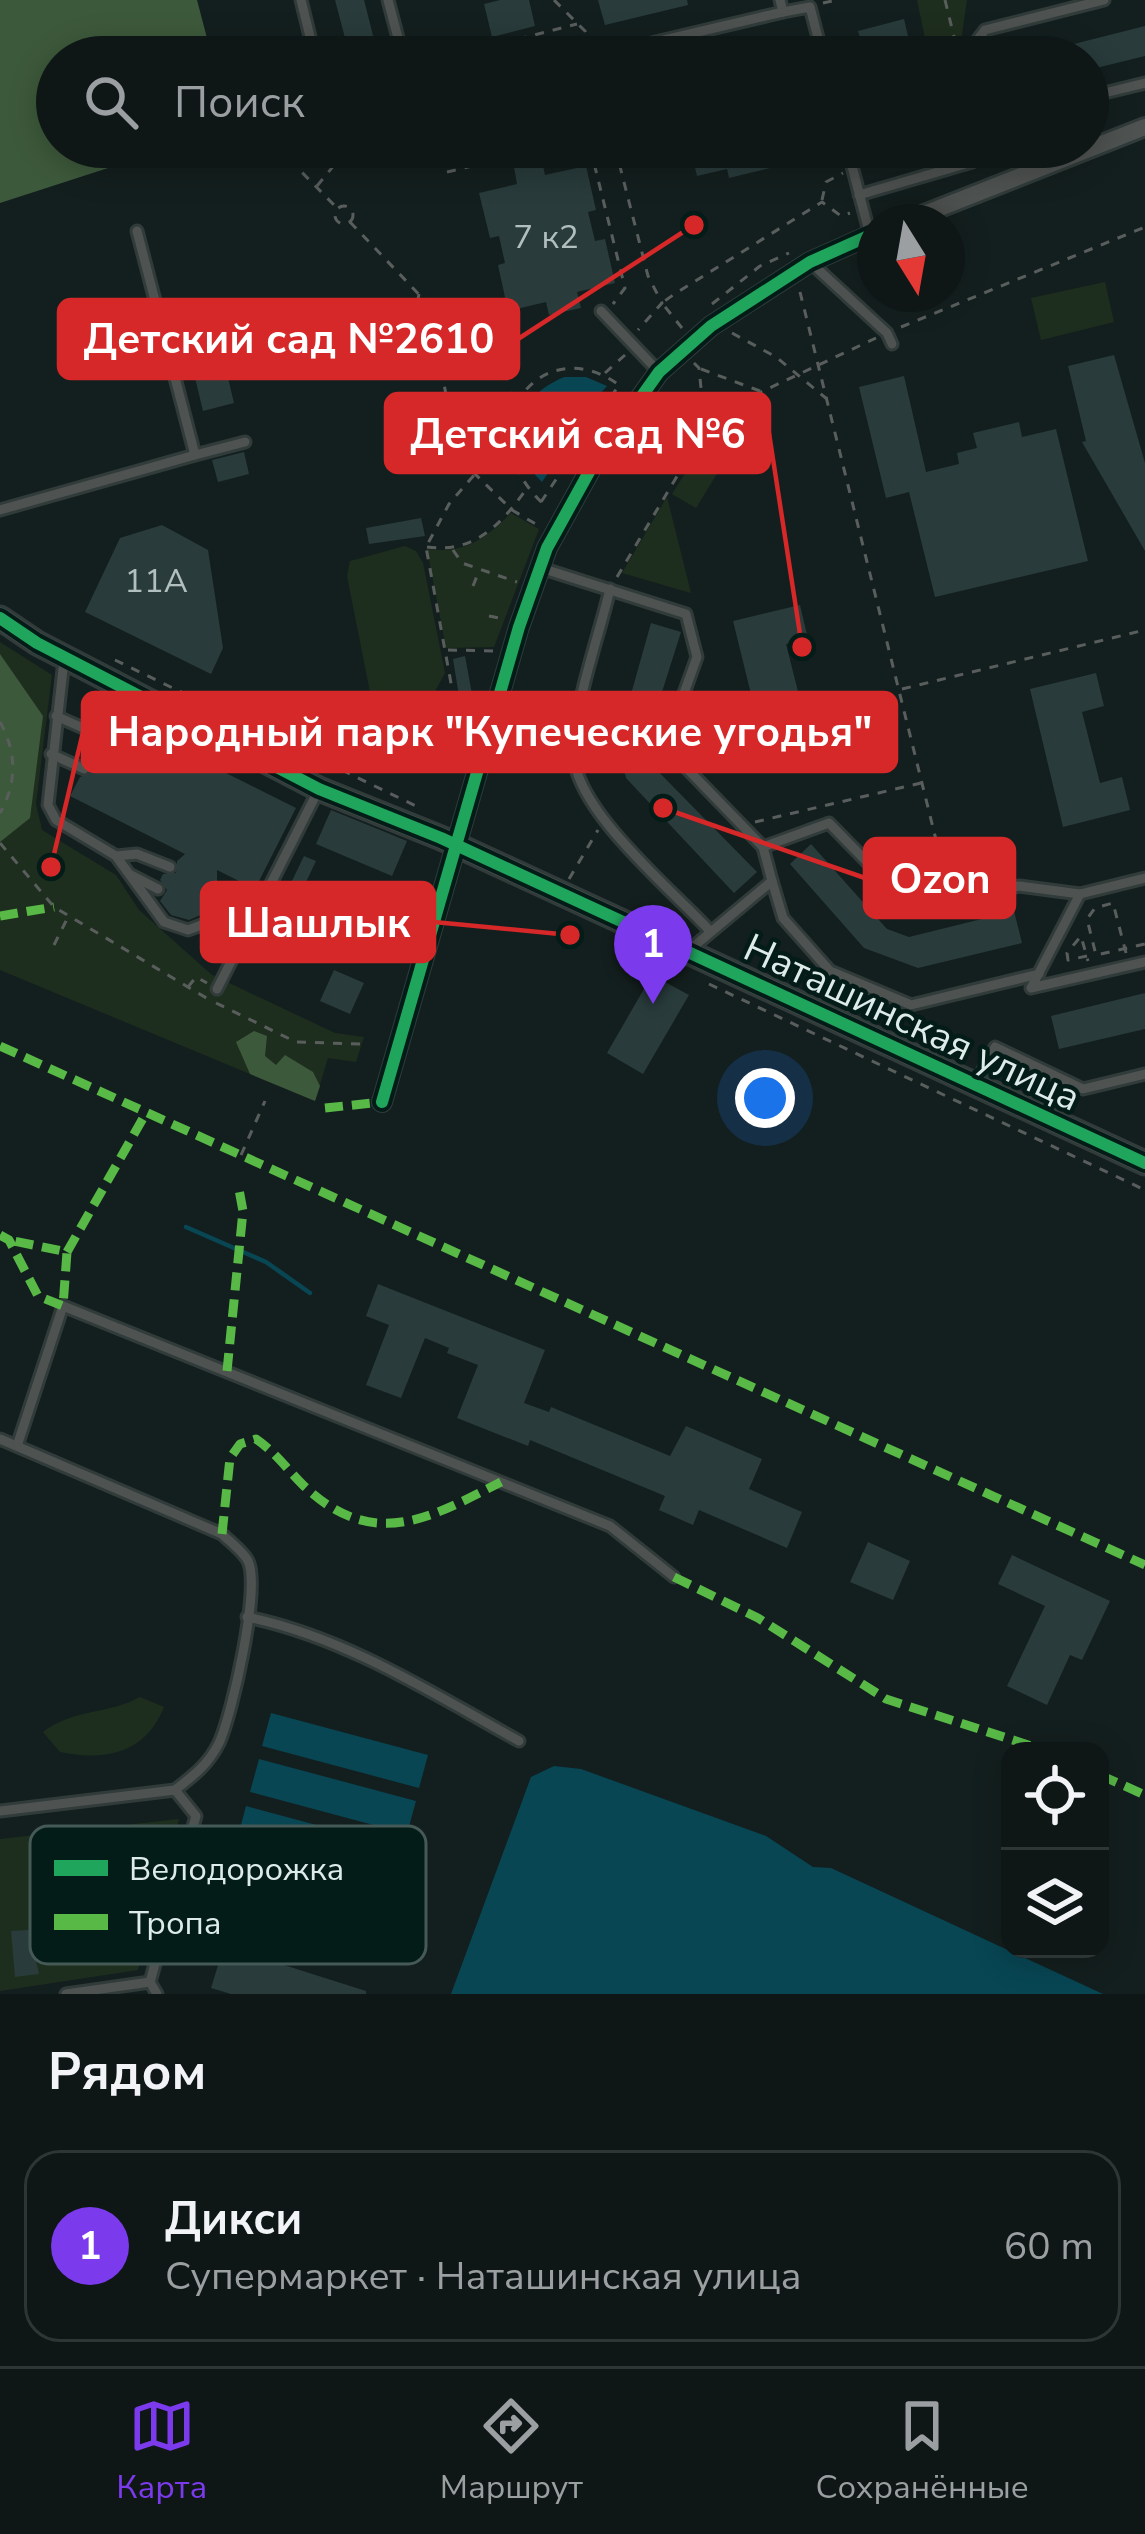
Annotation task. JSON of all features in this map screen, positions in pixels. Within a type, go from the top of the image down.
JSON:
[{"type":"street","points":[[1109,141],[1145,127]]},
{"type":"street","points":[[950,204],[1041,168]]},
{"type":"street","points":[[382,1102],[540,567],[594,463],[654,369],[706,319],[801,261],[857,240]]},
{"type":"street","name":"Наташинская улица","points":[[0,618],[319,789],[459,846],[1145,1163]]},
{"type":"lane","points":[[301,0],[310,36]]},
{"type":"lane","points":[[388,0],[397,36]]},
{"type":"lane","points":[[981,36],[986,30],[1104,0]]},
{"type":"lane","points":[[671,36],[782,6],[810,7],[818,36]]},
{"type":"lane","points":[[1109,92],[1145,83]]},
{"type":"lane","points":[[859,195],[951,168]]},
{"type":"lane","points":[[853,170],[861,204]]},
{"type":"lane","points":[[137,231],[195,454]]},
{"type":"lane","points":[[801,261],[890,339]]},
{"type":"lane","points":[[601,311],[654,369]]},
{"type":"lane","points":[[0,510],[245,442]]},
{"type":"lane","points":[[540,567],[686,614],[697,657],[665,746],[763,847],[783,919],[830,971],[911,1005],[1039,974]]},
{"type":"lane","points":[[610,589],[574,754],[579,782],[604,818],[709,930]]},
{"type":"lane","points":[[65,656],[46,790],[56,820],[116,856],[164,922],[188,930],[261,903]]},
{"type":"lane","points":[[56,716],[101,736]]},
{"type":"lane","points":[[51,754],[85,769]]},
{"type":"lane","points":[[218,989],[319,789]]},
{"type":"lane","points":[[763,847],[830,823],[914,910],[1010,888],[1080,894],[1145,878]]},
{"type":"lane","points":[[116,856],[137,854],[170,867]]},
{"type":"lane","points":[[128,874],[158,890]]},
{"type":"lane","points":[[686,953],[772,881]]},
{"type":"lane","points":[[1080,894],[1031,988],[1145,962]]},
{"type":"lane","points":[[218,950],[234,957]]},
{"type":"lane","points":[[975,1085],[995,1047],[1083,1089],[1145,1074]]},
{"type":"lane","points":[[16,1446],[63,1306],[610,1526],[674,1577]]},
{"type":"lane","points":[[0,1438],[222,1534],[248,1559],[242,1666],[220,1741],[204,1767],[175,1790],[0,1811]]},
{"type":"lane","points":[[247,1617],[289,1626],[384,1666],[519,1741]]},
{"type":"lane","points":[[175,1790],[196,1816],[193,1826]]},
{"type":"lane","points":[[155,1964],[150,1982],[157,1994]]},
{"type":"lane","points":[[66,1994],[150,1982]]},
{"type":"path","points":[[554,0],[582,36]]},
{"type":"path","points":[[945,0],[956,36]]},
{"type":"path","points":[[530,36],[577,24]]},
{"type":"path","points":[[299,168],[338,209],[337,221],[350,222],[430,306],[439,334],[435,352],[448,406],[475,474],[512,510],[542,528]]},
{"type":"path","points":[[317,186],[332,168]]},
{"type":"path","points":[[447,172],[464,168]]},
{"type":"path","points":[[595,168],[625,288],[601,311]]},
{"type":"path","points":[[620,168],[648,276],[699,368],[705,430]]},
{"type":"path","points":[[629,341],[662,303],[822,202],[826,182],[853,170]]},
{"type":"path","points":[[822,202],[842,215],[857,211]]},
{"type":"path","points":[[338,209],[351,209],[350,222]]},
{"type":"path","points":[[610,589],[714,414],[820,363],[890,339],[1145,227]]},
{"type":"path","points":[[829,400],[776,357],[706,319],[760,266],[801,261],[820,363],[952,902]]},
{"type":"path","points":[[419,293],[415,309],[422,337],[435,352]]},
{"type":"path","points":[[603,374],[626,354],[644,372],[654,369]]},
{"type":"path","points":[[699,368],[761,391]]},
{"type":"path","points":[[448,406],[520,391],[549,374],[603,374],[619,385],[541,502]]},
{"type":"path","points":[[520,391],[507,450],[526,490],[550,510],[560,494]]},
{"type":"path","points":[[568,478],[614,410]]},
{"type":"path","points":[[450,413],[508,436]]},
{"type":"path","points":[[472,748],[467,767],[425,548],[449,504],[475,474],[507,450]]},
{"type":"path","points":[[425,548],[453,550],[483,538],[526,490]]},
{"type":"path","points":[[453,550],[462,563],[519,583]]},
{"type":"path","points":[[472,586],[480,569]]},
{"type":"path","points":[[489,616],[507,620],[493,670]]},
{"type":"path","points":[[900,690],[1145,630]]},
{"type":"path","points":[[445,650],[499,651]]},
{"type":"path","points":[[106,656],[425,810]]},
{"type":"path","points":[[0,722],[14,765],[1,810]]},
{"type":"path","points":[[741,825],[922,783]]},
{"type":"path","points":[[569,879],[604,818]]},
{"type":"path","points":[[937,841],[1010,888]]},
{"type":"path","points":[[0,843],[54,907],[217,1004],[296,1042],[362,1044]]},
{"type":"path","points":[[878,871],[940,856]]},
{"type":"path","points":[[1125,949],[1113,903],[1095,908],[1087,920],[1096,955],[1125,949],[1145,944]]},
{"type":"path","points":[[54,945],[69,916]]},
{"type":"path","points":[[1087,956],[1091,974]]},
{"type":"path","points":[[694,977],[1145,1190]]},
{"type":"path","points":[[241,1155],[265,1101]]},
{"type":"green space","points":[[0,0],[197,0],[206,36],[36,36],[36,168],[108,168],[0,203]]},
{"type":"green space","points":[[917,0],[967,0],[962,36],[924,36]]},
{"type":"green space","points":[[1105,282],[1114,322],[1041,340],[1031,298]]},
{"type":"green space","points":[[703,445],[726,459],[696,508],[672,494]]},
{"type":"green space","points":[[667,497],[691,593],[622,573]]},
{"type":"green space","points":[[511,513],[539,529],[494,647],[446,648],[427,549],[474,543]]},
{"type":"green space","points":[[405,546],[416,551],[423,563],[445,673],[433,695],[386,704],[370,692],[347,576],[350,561]]},
{"type":"green space","points":[[0,642],[52,675],[36,804],[42,830],[116,875],[139,910],[212,975],[335,1033],[364,1037],[356,1062],[328,1058],[315,1101],[0,970]]},
{"type":"green space","points":[[0,654],[43,716],[30,818],[0,842]]},
{"type":"green space","points":[[254,1031],[267,1036],[265,1056],[276,1065],[285,1055],[313,1072],[320,1086],[315,1101],[250,1074],[236,1042]]},
{"type":"green space","points":[[140,1697],[164,1707],[146,1735],[122,1750],[93,1755],[60,1752],[43,1732],[67,1719]]},
{"type":"green space","points":[[179,1819],[177,1826],[116,1826]]},
{"type":"green space","points":[[30,1836],[30,1964],[140,1964],[138,1970],[0,1991],[0,1839]]},
{"type":"water","points":[[564,377],[586,377],[607,386],[561,438],[558,458],[542,482],[521,452],[519,423],[533,397]]},
{"type":"water","points":[[271,1713],[428,1755],[419,1788],[262,1746]]},
{"type":"water","points":[[259,1759],[416,1801],[409,1826],[377,1826],[250,1792]]},
{"type":"water","points":[[554,1766],[581,1769],[766,1836],[813,1867],[831,1868],[1001,1947],[1001,1958],[1025,1958],[1103,1994],[451,1994],[531,1777]]},
{"type":"water","points":[[246,1806],[320,1826],[241,1826]]},
{"type":"building","points":[[335,0],[364,0],[373,36],[344,36]]},
{"type":"building","points":[[529,0],[535,26],[492,36],[484,4]]},
{"type":"building","points":[[598,0],[687,0],[688,5],[605,25]]},
{"type":"building","points":[[904,19],[908,36],[859,36],[858,31]]},
{"type":"building","points":[[1145,26],[1145,56],[1109,65],[1105,36]]},
{"type":"building","points":[[514,168],[544,168],[545,175],[586,168],[596,210],[588,212],[595,241],[605,239],[615,283],[577,292],[581,308],[549,315],[546,302],[508,311],[498,265],[505,263],[499,236],[490,238],[479,193],[517,184]]},
{"type":"building","points":[[695,168],[770,168],[729,178],[727,169],[697,176]]},
{"type":"building","points":[[209,299],[213,314],[252,306],[255,320],[216,328],[234,403],[203,411],[178,307]]},
{"type":"building","points":[[1114,355],[1145,463],[1145,551],[1082,442],[1086,441],[1068,366]]},
{"type":"building","points":[[904,376],[926,472],[959,464],[957,453],[977,448],[973,433],[1019,422],[1022,437],[1056,429],[1088,561],[935,597],[909,492],[886,498],[859,387]]},
{"type":"building","points":[[244,452],[249,474],[218,482],[212,460]]},
{"type":"building","points":[[421,518],[425,536],[369,544],[366,528]]},
{"type":"building","points":[[162,525],[208,550],[223,648],[211,674],[85,612],[120,538]]},
{"type":"building","points":[[800,605],[808,639],[786,644],[804,715],[825,710],[833,742],[767,759],[733,621]]},
{"type":"building","points":[[651,623],[681,632],[642,755],[757,872],[734,893],[626,778],[617,744]]},
{"type":"building","points":[[465,656],[472,694],[459,696],[453,659]]},
{"type":"building","points":[[1096,673],[1104,706],[1082,712],[1100,783],[1122,777],[1130,810],[1063,827],[1030,689]]},
{"type":"building","points":[[110,715],[296,808],[255,889],[217,870],[217,894],[210,911],[189,920],[171,915],[160,901],[167,890],[160,880],[163,874],[176,873],[177,861],[185,854],[70,796],[80,777],[93,772],[82,758],[91,741],[109,741],[104,728]]},
{"type":"building","points":[[331,810],[407,841],[392,876],[316,844]]},
{"type":"building","points":[[811,844],[887,929],[909,937],[1014,911],[1022,943],[918,968],[864,948],[790,864]]},
{"type":"building","points":[[304,856],[316,861],[276,945],[264,939]]},
{"type":"building","points":[[334,970],[364,983],[350,1014],[320,1001]]},
{"type":"building","points":[[652,975],[689,995],[643,1074],[607,1053]]},
{"type":"building","points":[[1145,993],[1145,1029],[1059,1049],[1051,1016]]},
{"type":"building","points":[[378,1284],[545,1350],[524,1403],[549,1412],[551,1407],[670,1456],[686,1426],[762,1459],[749,1489],[802,1512],[787,1548],[699,1510],[693,1525],[659,1510],[665,1496],[530,1440],[528,1446],[457,1418],[478,1365],[425,1338],[401,1398],[366,1385],[389,1325],[366,1316]]},
{"type":"building","points":[[868,1542],[910,1561],[893,1600],[850,1582]]},
{"type":"building","points":[[1012,1555],[1110,1601],[1082,1660],[1070,1655],[1047,1705],[1007,1686],[1045,1606],[998,1584]]},
{"type":"building","points":[[29,1930],[30,1964],[37,1964],[39,1974],[15,1977],[11,1931]]},
{"type":"building","points":[[218,1964],[281,1964],[366,1994],[231,1994],[211,1988]]},
{"type":"waterway","points":[[186,1227],[266,1262],[310,1293]]},
{"type":"marked path","points":[[0,916],[54,907]]},
{"type":"marked path","points":[[0,1046],[1145,1565]]},
{"type":"marked path","points":[[325,1108],[382,1102]]},
{"type":"marked path","points":[[67,1252],[146,1113]]},
{"type":"marked path","points":[[227,1371],[243,1211],[238,1184]]},
{"type":"marked path","points":[[0,1235],[9,1240],[38,1296],[63,1306],[67,1252],[9,1240]]},
{"type":"marked path","points":[[222,1534],[230,1458],[240,1444],[256,1439],[329,1506],[378,1523],[426,1516],[501,1482]]},
{"type":"marked path","points":[[674,1577],[758,1618],[886,1699],[1019,1742]]},
{"type":"marked path","points":[[1109,1779],[1145,1795]]},
{"type":"cycle path","points":[[382,1102],[519,627],[547,548],[594,463],[659,372],[711,326],[810,262],[857,241]]},
{"type":"cycle path","points":[[0,618],[37,643],[319,789],[441,838],[1145,1163]]},
{"type":"place","name":"Детский сад №2610","points":[[694,225]]},
{"type":"place","name":"Детский сад №6","points":[[802,647]]},
{"type":"place","name":"Ozon","points":[[663,808]]},
{"type":"place","name":"Народный парк \"Купеческие угодья\"","points":[[51,867]]},
{"type":"place","name":"Шашлык","points":[[570,935]]},
{"type":"place","name":"Дикси","points":[[653,1004]]}]
